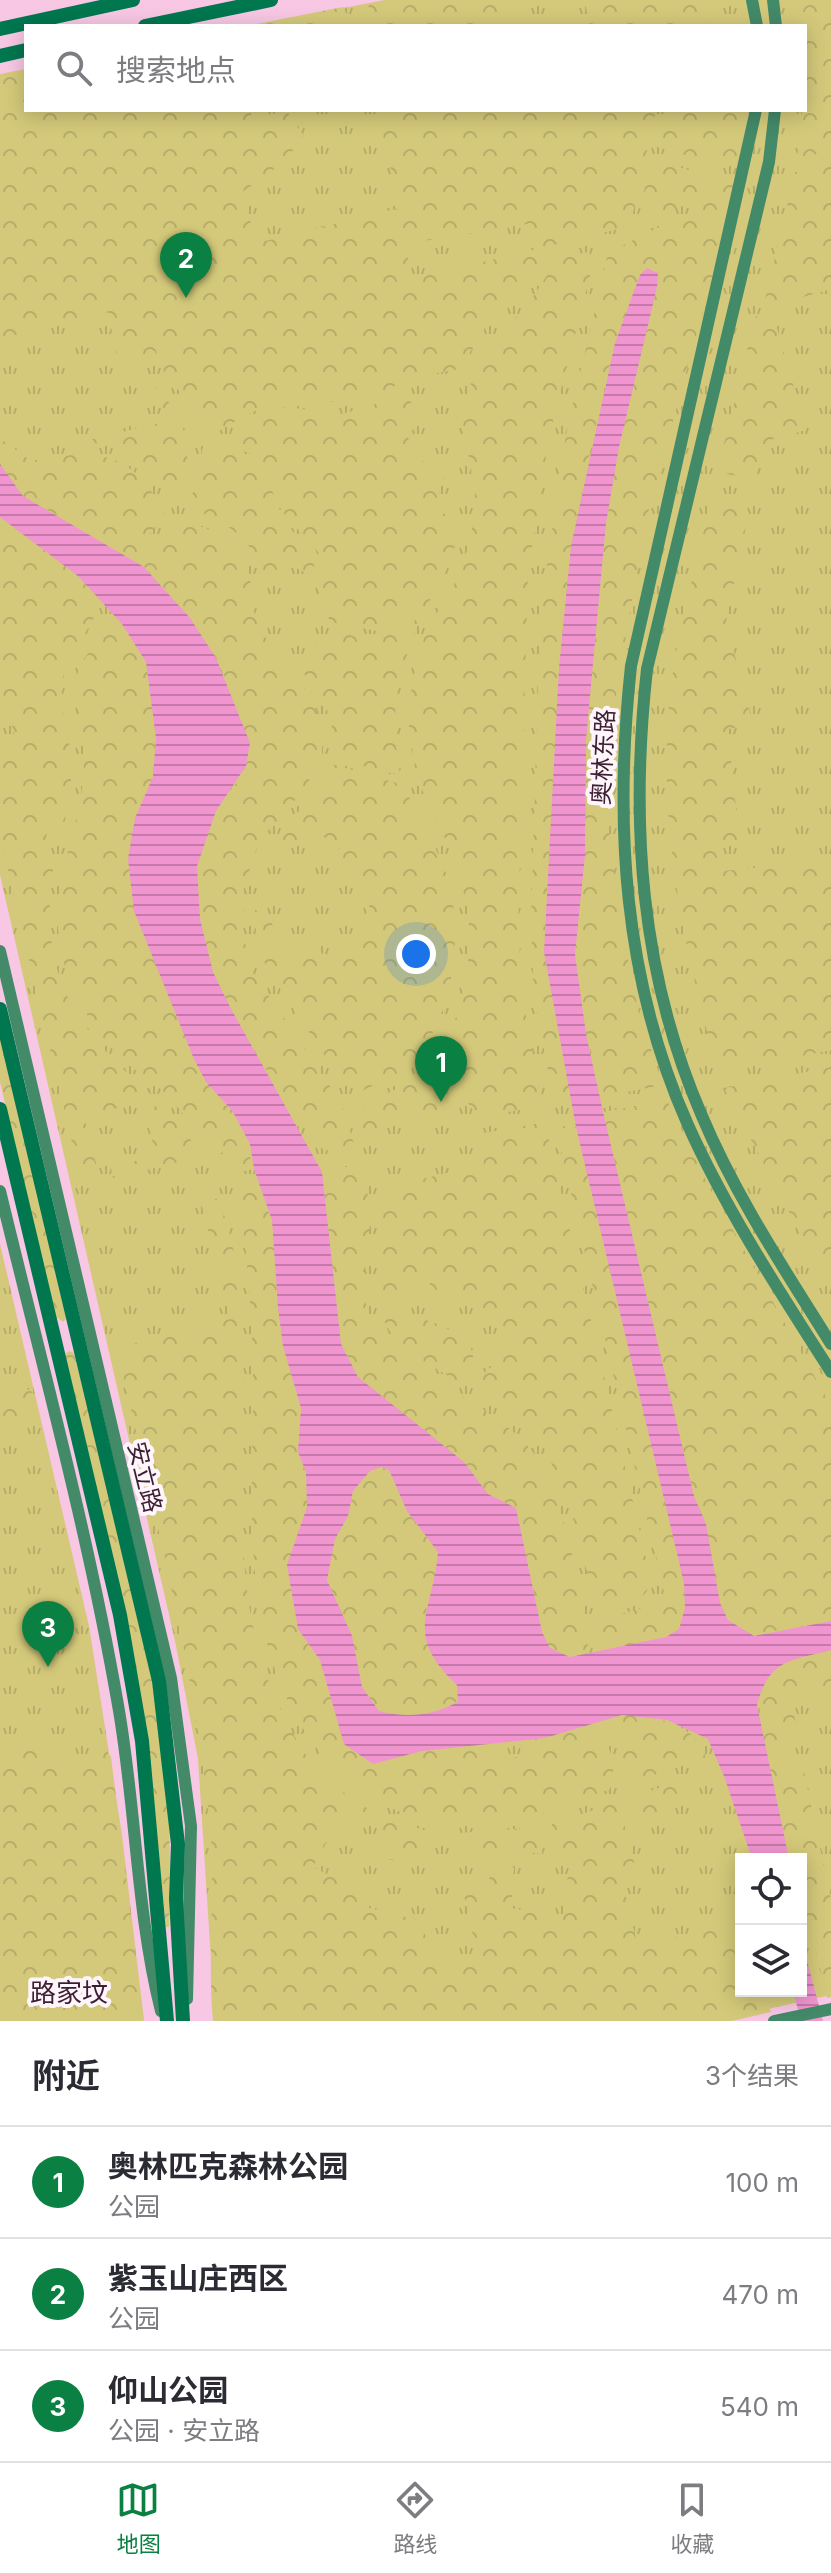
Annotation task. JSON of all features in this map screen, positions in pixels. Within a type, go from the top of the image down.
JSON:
[{"type":"main road","points":[[0,29],[133,0]]},
{"type":"main road","points":[[155,24],[271,0]]},
{"type":"main road","points":[[752,0],[757,24]]},
{"type":"main road","points":[[773,0],[776,24]]},
{"type":"main road","points":[[0,56],[24,50]]},
{"type":"main road","name":"奥林东路","points":[[756,112],[631,666],[623,743],[623,831],[628,915],[642,988],[662,1057],[687,1123],[717,1184],[831,1372]]},
{"type":"main road","name":"奥林东路","points":[[775,112],[769,162],[647,669],[638,744],[638,816],[644,913],[658,984],[677,1052],[724,1164],[759,1228],[831,1344]]},
{"type":"main road","name":"安立路","points":[[0,951],[171,1678],[191,1826],[184,2021]]},
{"type":"main road","name":"安立路","points":[[0,1009],[159,1681],[178,1844],[176,1899],[184,2021]]},
{"type":"main road","points":[[0,1109],[120,1615],[142,1741],[166,2021]]},
{"type":"main road","points":[[0,1191],[103,1620],[126,1753],[149,1963],[166,2021]]},
{"type":"main road","points":[[774,2021],[831,2009]]},
{"type":"green space","points":[[385,0],[831,0],[831,1995],[713,2021],[215,2021],[198,1759],[175,1641],[0,875],[0,74],[24,69],[24,112],[807,112],[807,24],[260,24]]},
{"type":"green space","points":[[389,0],[536,0],[477,24],[370,24],[365,21],[369,4]]},
{"type":"green space","points":[[611,0],[727,0],[707,24],[590,24],[585,3]]},
{"type":"green space","points":[[799,0],[831,0],[831,150],[797,159],[802,112],[807,112],[807,24],[801,24]]},
{"type":"green space","points":[[343,7],[350,21],[346,24],[257,24]]},
{"type":"green space","points":[[24,70],[24,112],[251,112],[253,121],[269,118],[276,112],[287,112],[304,136],[285,161],[241,193],[257,243],[400,208],[377,112],[656,112],[630,226],[550,246],[531,287],[486,326],[460,369],[414,377],[369,398],[334,402],[298,395],[271,402],[204,439],[190,404],[165,374],[155,351],[118,362],[108,312],[0,339],[0,76]],"holes":[[[532,223],[537,249],[412,279],[405,244]]]},
{"type":"green space","points":[[664,112],[745,112],[737,164],[709,162],[654,146]]},
{"type":"green space","points":[[651,158],[707,176],[735,177],[728,217],[680,206],[637,226]]},
{"type":"green space","points":[[831,162],[831,297],[828,290],[763,308],[795,172]]},
{"type":"green space","points":[[688,218],[725,229],[644,528],[611,725],[609,832],[622,929],[638,1010],[663,1085],[605,1096],[586,1035],[575,954],[585,855],[586,739],[606,523],[619,447],[657,287],[647,268],[640,275],[615,343],[571,546],[559,668],[544,952],[572,1102],[554,1105],[534,994],[531,924],[540,613],[566,434],[608,253],[671,221]]},
{"type":"green space","points":[[589,252],[592,268],[549,437],[528,572],[518,929],[524,1005],[542,1106],[479,1117],[435,1063],[458,1013],[468,965],[469,914],[456,862],[416,776],[408,718],[413,678],[427,628],[452,590],[471,540],[475,493],[463,423],[472,378],[496,338],[527,306],[559,257]]},
{"type":"green space","points":[[772,310],[806,430],[767,441],[753,479],[717,472],[756,316]]},
{"type":"green space","points":[[155,382],[186,436],[187,463],[177,498],[156,473],[138,458],[85,441],[164,422]]},
{"type":"green space","points":[[403,391],[423,419],[407,436],[426,465],[444,478],[437,497],[448,522],[458,527],[454,550],[422,613],[406,611],[377,631],[330,622],[316,581],[325,560],[282,511],[279,491],[268,480],[266,469],[251,454],[220,441],[260,415],[286,407],[341,414],[371,406]]},
{"type":"green space","points":[[0,438],[31,461],[74,455],[110,459],[139,477],[164,514],[132,558],[23,496],[0,464]]},
{"type":"green space","points":[[213,443],[242,455],[271,488],[285,523],[311,551],[315,563],[312,576],[284,562],[280,578],[262,571],[250,547],[233,530],[186,506],[199,481],[202,449]]},
{"type":"green space","points":[[710,505],[749,512],[726,622],[753,725],[728,729],[739,839],[723,844],[724,871],[831,859],[831,1050],[718,1073],[681,915],[668,809],[667,755],[669,701],[677,647]]},
{"type":"green space","points":[[0,517],[78,576],[103,602],[65,668],[61,700],[72,758],[70,799],[64,824],[50,821],[41,859],[54,863],[51,936],[57,968],[67,996],[103,1048],[155,1098],[84,1117],[99,1175],[81,1181],[0,835],[0,745],[16,740],[0,682]]},
{"type":"green space","points":[[172,527],[203,527],[236,543],[248,564],[254,612],[269,645],[308,693],[322,725],[322,759],[302,792],[259,841],[244,887],[243,935],[253,973],[342,1104],[354,1144],[324,1151],[247,1040],[216,980],[206,949],[199,903],[202,850],[216,811],[244,771],[248,750],[239,710],[209,646],[189,616],[144,567]]},
{"type":"green space","points":[[419,620],[397,696],[395,731],[400,774],[336,757],[326,707],[296,665],[325,635],[340,633],[375,640],[405,623]]},
{"type":"green space","points":[[122,624],[146,662],[156,738],[153,777],[135,818],[134,911],[194,1059],[250,1144],[248,1151],[254,1169],[230,1174],[225,1152],[208,1155],[170,1098],[125,1062],[108,1044],[78,998],[64,964],[58,907],[80,803],[84,761],[76,685],[86,657]]},
{"type":"green space","points":[[332,764],[403,785],[446,873],[455,922],[451,977],[435,1028],[422,1050],[405,1068],[362,1091],[341,1080],[266,967],[256,933],[255,910],[267,913],[292,968],[298,966],[297,949],[302,944],[316,943],[327,962],[362,942],[359,926],[370,906],[360,888],[338,876],[333,860],[342,845],[317,834],[285,847],[270,844],[295,816]]},
{"type":"green space","points":[[0,1024],[66,1319],[63,1322],[55,1316],[0,1082]]},
{"type":"green space","points":[[831,1067],[831,1281],[798,1229],[724,1088]]},
{"type":"green space","points":[[422,1075],[444,1111],[381,1124],[384,1137],[363,1131],[360,1114],[366,1105]]},
{"type":"green space","points":[[667,1100],[710,1189],[831,1406],[831,1617],[754,1636],[728,1620],[720,1603],[706,1524],[694,1496],[603,1112]]},
{"type":"green space","points":[[161,1103],[185,1130],[200,1157],[113,1178],[111,1168],[156,1155],[145,1112]]},
{"type":"green space","points":[[545,1122],[652,1584],[643,1596],[596,1606],[569,1503],[542,1443],[481,1395],[482,1375],[503,1356],[498,1332],[503,1314],[437,1295],[426,1278],[398,1300],[396,1315],[419,1318],[441,1326],[452,1331],[468,1346],[474,1355],[459,1382],[419,1358],[397,1340],[387,1326],[378,1290],[381,1189],[484,1164],[479,1134]]},
{"type":"green space","points":[[563,1126],[576,1127],[684,1583],[685,1608],[679,1630],[666,1637],[601,1651],[598,1625],[602,1619],[654,1605],[664,1592],[557,1133]]},
{"type":"green space","points":[[355,1165],[364,1182],[370,1212],[364,1291],[376,1331],[382,1343],[502,1423],[534,1454],[548,1478],[568,1537],[589,1653],[570,1657],[550,1648],[542,1632],[516,1508],[488,1494],[464,1462],[358,1377],[341,1344],[322,1172]]},
{"type":"green space","points":[[258,1188],[272,1220],[283,1346],[301,1409],[298,1452],[306,1472],[307,1507],[287,1565],[298,1629],[320,1660],[344,1744],[373,1763],[422,1751],[482,1744],[484,1759],[521,1757],[520,1740],[545,1738],[588,1725],[602,1738],[611,1753],[613,1770],[610,1789],[519,1820],[460,1823],[430,1819],[389,1807],[354,1786],[333,1767],[300,1724],[276,1674],[268,1648],[254,1560],[252,1328],[239,1193]]},
{"type":"green space","points":[[219,1198],[240,1285],[244,1560],[250,1611],[262,1662],[281,1711],[311,1762],[329,1782],[373,1812],[363,1828],[340,1818],[313,1867],[363,1893],[362,1906],[421,1921],[435,1967],[478,1958],[461,1882],[485,1888],[496,1864],[454,1841],[459,1833],[542,1827],[542,1854],[505,1849],[503,1866],[514,1868],[511,1908],[563,1916],[571,1850],[553,1847],[552,1824],[677,1782],[688,1804],[623,1820],[639,1881],[623,1884],[638,1947],[735,1923],[735,1997],[765,1997],[771,2012],[732,2021],[213,2021],[212,1850],[203,1766],[171,1586],[117,1348],[230,1319],[201,1203]]},
{"type":"green space","points":[[0,1244],[89,1626],[122,1835],[144,2021],[0,2021]]},
{"type":"green space","points":[[69,1351],[74,1353],[115,1514],[151,1677],[167,1787],[169,1927],[166,1927],[150,1769],[65,1354]]},
{"type":"green space","points":[[31,1389],[36,1413],[0,1422],[0,1397]]},
{"type":"green space","points":[[381,1467],[389,1470],[407,1511],[438,1552],[436,1578],[426,1606],[436,1666],[457,1685],[458,1701],[429,1713],[410,1715],[379,1711],[362,1687],[352,1636],[327,1580],[335,1539],[348,1516],[353,1491],[370,1471]]},
{"type":"green space","points":[[831,1650],[831,1694],[791,1698],[799,1742],[764,1745],[760,1701],[767,1676],[790,1662]]},
{"type":"green space","points":[[622,1715],[660,1720],[682,1728],[692,1735],[706,1757],[639,1780],[625,1771],[619,1738]]},
{"type":"green space","points":[[42,1738],[46,1754],[60,1751],[63,1763],[107,1751],[111,1757],[144,2021],[25,2021],[0,2017],[0,1748]]},
{"type":"green space","points":[[767,1758],[801,1758],[831,1900],[831,1997],[827,1998],[807,1914],[807,1905],[810,1903],[807,1853],[788,1853]]},
{"type":"green space","points":[[384,1818],[434,1833],[420,1865],[376,1857],[384,1841],[375,1834]]},
{"type":"shaded area","points":[[647,268],[658,273],[619,447],[606,523],[586,739],[585,855],[575,954],[586,1034],[603,1112],[694,1496],[706,1524],[720,1603],[728,1620],[754,1636],[831,1621],[831,1650],[783,1664],[768,1679],[757,1705],[788,1853],[750,1853],[708,1739],[667,1720],[622,1715],[545,1738],[422,1751],[373,1764],[344,1744],[320,1660],[298,1629],[287,1565],[307,1507],[306,1472],[298,1452],[301,1408],[283,1346],[272,1220],[254,1169],[250,1144],[233,1112],[206,1082],[194,1059],[134,911],[128,859],[135,818],[153,777],[156,738],[146,662],[122,624],[78,576],[0,517],[0,464],[23,496],[144,567],[190,618],[216,658],[250,743],[246,766],[216,811],[197,866],[200,919],[213,972],[322,1172],[341,1344],[358,1377],[464,1462],[488,1494],[516,1508],[542,1632],[550,1648],[570,1657],[666,1637],[679,1629],[685,1608],[684,1583],[576,1127],[544,952],[559,668],[571,546],[615,343],[640,275]],"holes":[[[381,1467],[389,1470],[407,1511],[438,1552],[427,1608],[426,1636],[430,1651],[440,1667],[457,1685],[458,1702],[438,1710],[400,1715],[379,1711],[362,1687],[352,1636],[327,1580],[335,1539],[348,1516],[353,1491],[370,1471]]]},
{"type":"shaded area","points":[[807,1961],[823,2021],[801,2021],[795,1997],[807,1997]]},
{"type":"place","name":"紫玉山庄西区","points":[[186,298]]},
{"type":"place","name":"奥林匹克森林公园","points":[[441,1102]]},
{"type":"place","name":"仰山公园","points":[[48,1667]]},
{"type":"district","name":"路家坟","points":[[69,1992]]}]
